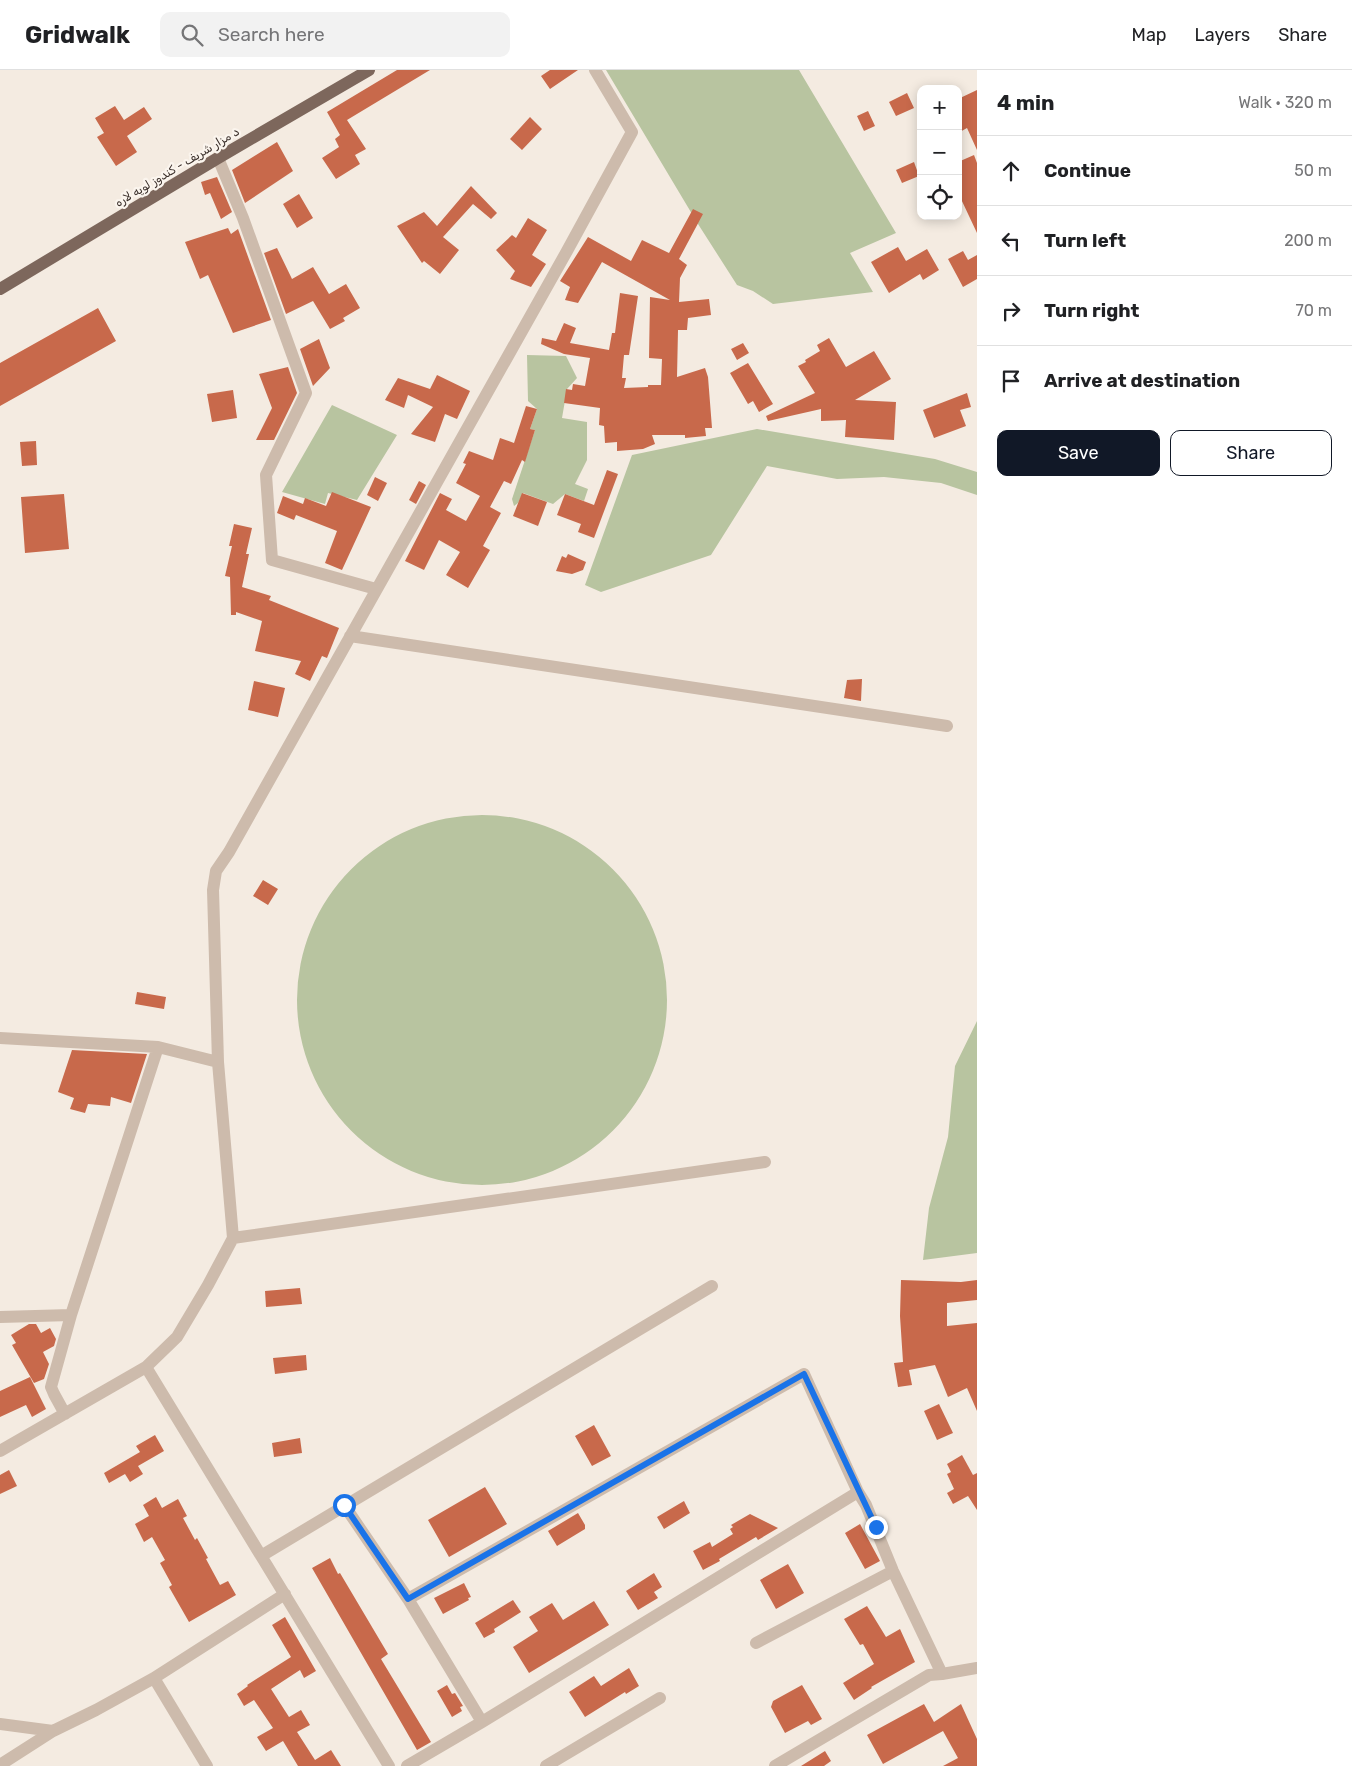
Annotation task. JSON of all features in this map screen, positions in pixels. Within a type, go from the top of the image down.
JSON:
[{"type":"main road","name":"د مزار شریف - کندوز لویه لاره","points":[[0,289],[368,70]]},
{"type":"street","points":[[0,1451],[146,1367],[177,1337],[208,1286],[233,1238],[218,1062],[213,890],[216,871],[229,852],[632,132],[594,70]]},
{"type":"street","points":[[218,158],[306,393],[266,474],[272,560],[376,589]]},
{"type":"street","points":[[350,636],[947,726]]},
{"type":"street","points":[[0,1038],[158,1047],[218,1062]]},
{"type":"street","points":[[65,1414],[51,1387],[71,1315],[158,1047]]},
{"type":"street","points":[[233,1238],[765,1162]]},
{"type":"street","points":[[261,1556],[712,1286]]},
{"type":"street","points":[[0,1316],[71,1315]]},
{"type":"street","points":[[146,1367],[389,1766]]},
{"type":"street","points":[[408,1599],[804,1374],[942,1674]]},
{"type":"street","points":[[407,1766],[858,1492]]},
{"type":"street","points":[[344,1505],[408,1599],[482,1722]]},
{"type":"street","points":[[756,1643],[893,1571]]},
{"type":"street","points":[[0,1765],[53,1731],[154,1678],[285,1594]]},
{"type":"street","points":[[775,1766],[929,1675],[977,1668]]},
{"type":"street","points":[[154,1678],[207,1766]]},
{"type":"street","points":[[546,1766],[660,1698]]},
{"type":"street","points":[[0,1724],[53,1731]]},
{"type":"green space","points":[[606,70],[799,70],[896,233],[850,253],[873,292],[773,304],[753,291],[737,285],[698,224]]},
{"type":"green space","points":[[527,355],[566,356],[577,378],[567,389],[562,418],[587,422],[587,460],[575,484],[588,489],[584,501],[565,494],[553,504],[523,493],[518,503],[514,506],[512,499],[535,430],[530,429],[537,409],[528,401]]},
{"type":"green space","points":[[332,405],[397,435],[357,500],[328,493],[325,504],[282,492]]},
{"type":"green space","points":[[757,429],[935,459],[977,472],[977,495],[941,483],[884,477],[837,479],[767,466],[711,555],[601,592],[585,585],[632,455]]},
{"type":"green space","points":[[482,815],[518,818],[553,829],[585,846],[613,869],[636,897],[653,929],[664,964],[667,1000],[664,1036],[653,1071],[636,1103],[613,1131],[585,1154],[553,1171],[518,1182],[482,1185],[446,1182],[411,1171],[379,1154],[351,1131],[328,1103],[311,1071],[300,1036],[297,1000],[300,964],[311,929],[328,897],[351,869],[379,846],[411,829],[446,818]]},
{"type":"green space","points":[[977,1021],[977,1253],[923,1260],[929,1208],[948,1137],[955,1066]]},
{"type":"building","points":[[397,70],[430,70],[347,120],[366,149],[355,155],[360,164],[336,179],[322,158],[339,147],[335,139],[340,135],[327,112]]},
{"type":"building","points":[[550,70],[578,70],[550,89],[541,76]]},
{"type":"building","points":[[977,90],[977,150],[967,128],[962,131],[962,97]]},
{"type":"building","points":[[907,93],[914,108],[896,116],[889,102]]},
{"type":"building","points":[[115,106],[124,120],[144,107],[152,119],[127,136],[137,152],[116,166],[97,137],[104,133],[95,118]]},
{"type":"building","points":[[868,111],[875,126],[864,131],[857,116]]},
{"type":"building","points":[[530,117],[542,129],[522,150],[510,139]]},
{"type":"building","points":[[277,142],[293,171],[245,203],[232,170]]},
{"type":"building","points":[[974,155],[977,163],[977,233],[962,201],[962,160]]},
{"type":"building","points":[[914,162],[917,177],[902,183],[896,170]]},
{"type":"building","points":[[217,177],[232,212],[221,219],[210,193],[205,195],[201,182]]},
{"type":"building","points":[[471,186],[497,213],[491,219],[473,204],[443,237],[459,250],[440,274],[424,261],[422,263],[397,226],[424,212],[437,226]]},
{"type":"building","points":[[299,194],[313,218],[297,228],[283,204]]},
{"type":"building","points":[[693,209],[703,214],[679,259],[687,265],[680,278],[679,302],[709,299],[711,315],[688,318],[687,330],[678,330],[677,377],[705,368],[708,377],[712,428],[705,428],[706,436],[685,438],[685,435],[652,435],[655,444],[643,449],[617,451],[617,442],[605,443],[604,426],[599,425],[600,408],[564,403],[566,389],[572,390],[573,384],[585,386],[590,358],[564,354],[541,344],[542,338],[556,341],[564,323],[576,328],[570,343],[609,350],[612,333],[615,333],[620,293],[638,296],[629,355],[624,355],[622,378],[626,378],[624,388],[661,385],[662,359],[649,358],[650,297],[670,300],[602,262],[578,303],[565,300],[570,287],[560,281],[588,237],[631,261],[642,240],[669,253]]},
{"type":"building","points":[[528,218],[547,230],[532,255],[546,264],[531,287],[510,279],[515,271],[496,250],[512,235],[516,238]]},
{"type":"building","points":[[228,228],[231,234],[238,229],[271,320],[233,333],[208,275],[200,279],[185,242]]},
{"type":"building","points":[[898,247],[906,261],[927,249],[939,270],[923,280],[920,274],[889,293],[871,262]]},
{"type":"building","points":[[277,248],[292,279],[313,267],[329,294],[346,284],[360,308],[343,318],[345,321],[330,329],[313,301],[286,314],[264,253]]},
{"type":"building","points":[[963,251],[968,260],[977,255],[977,279],[963,287],[948,259]]},
{"type":"building","points":[[98,308],[116,341],[0,406],[0,363]]},
{"type":"building","points":[[829,338],[846,367],[874,351],[891,379],[855,400],[896,402],[894,440],[845,437],[846,420],[821,421],[821,409],[768,421],[766,416],[815,393],[798,366],[820,351],[817,345]]},
{"type":"building","points":[[319,339],[330,368],[313,386],[300,349]]},
{"type":"building","points":[[743,343],[749,353],[737,360],[731,349]]},
{"type":"building","points":[[748,363],[773,404],[759,412],[753,401],[748,404],[730,373]]},
{"type":"building","points":[[288,367],[297,393],[274,440],[256,440],[272,408],[259,374]]},
{"type":"building","points":[[437,375],[470,391],[457,419],[445,414],[435,442],[411,434],[433,407],[408,395],[404,408],[385,400],[398,378],[430,389]]},
{"type":"building","points":[[233,390],[237,418],[212,422],[207,394]]},
{"type":"building","points":[[967,393],[971,407],[960,410],[966,426],[934,438],[923,410]]},
{"type":"building","points":[[526,406],[537,409],[530,429],[535,430],[525,462],[522,460],[511,484],[504,481],[490,507],[501,513],[483,546],[490,550],[468,588],[446,575],[460,552],[439,540],[424,570],[405,561],[440,493],[452,499],[446,510],[466,521],[480,496],[456,483],[466,464],[463,463],[469,451],[493,460],[500,438],[514,443]]},
{"type":"building","points":[[36,441],[37,465],[22,466],[20,442]]},
{"type":"building","points":[[607,470],[618,474],[594,538],[578,532],[581,524],[557,515],[565,494],[594,505]]},
{"type":"building","points":[[375,477],[387,483],[378,501],[367,495]]},
{"type":"building","points":[[419,481],[426,485],[416,504],[409,500]]},
{"type":"building","points":[[332,492],[371,507],[342,570],[325,563],[337,531],[296,515],[294,520],[277,513],[283,496],[303,504],[305,498],[326,506]]},
{"type":"building","points":[[522,493],[547,502],[538,526],[513,516]]},
{"type":"building","points":[[64,494],[69,549],[25,553],[21,497]]},
{"type":"building","points":[[234,524],[252,528],[246,554],[249,554],[242,587],[271,596],[269,600],[339,628],[327,658],[322,656],[310,681],[295,674],[301,661],[255,651],[262,621],[236,612],[236,615],[231,615],[230,577],[225,576],[232,546],[229,546]]},
{"type":"building","points":[[568,554],[586,562],[583,570],[572,574],[556,571],[562,556],[566,558]]},
{"type":"building","points":[[862,679],[861,701],[844,698],[847,680]]},
{"type":"building","points":[[254,681],[285,688],[278,717],[248,710]]},
{"type":"building","points":[[263,880],[278,889],[268,905],[253,896]]},
{"type":"building","points":[[137,992],[166,997],[164,1009],[135,1004]]},
{"type":"building","points":[[72,1050],[147,1054],[131,1103],[111,1097],[110,1106],[88,1104],[85,1113],[70,1109],[74,1098],[58,1092]]},
{"type":"building","points":[[901,1280],[961,1282],[977,1280],[977,1300],[947,1303],[947,1326],[977,1323],[977,1411],[967,1388],[948,1397],[935,1365],[909,1370],[912,1385],[898,1387],[894,1363],[903,1362],[900,1316]]},
{"type":"building","points":[[300,1288],[302,1304],[266,1307],[265,1291]]},
{"type":"building","points":[[29,1324],[36,1324],[41,1333],[50,1328],[56,1339],[54,1346],[43,1352],[49,1364],[44,1379],[34,1383],[12,1345],[16,1343],[11,1335]]},
{"type":"building","points":[[306,1355],[307,1370],[275,1374],[273,1358]]},
{"type":"building","points":[[30,1377],[46,1409],[32,1417],[26,1405],[0,1417],[0,1391]]},
{"type":"building","points":[[939,1404],[953,1433],[937,1440],[924,1411]]},
{"type":"building","points":[[594,1425],[611,1456],[592,1466],[575,1436]]},
{"type":"building","points":[[155,1435],[164,1451],[138,1466],[143,1474],[130,1482],[125,1474],[109,1483],[104,1473],[140,1452],[136,1446]]},
{"type":"building","points":[[300,1438],[302,1453],[274,1457],[272,1443]]},
{"type":"building","points":[[962,1455],[973,1475],[977,1473],[977,1510],[968,1496],[953,1504],[947,1493],[954,1489],[947,1474],[951,1472],[947,1464]]},
{"type":"building","points":[[9,1470],[17,1486],[0,1494],[0,1475]]},
{"type":"building","points":[[485,1487],[507,1524],[449,1557],[428,1520]]},
{"type":"building","points":[[156,1497],[162,1508],[178,1499],[187,1516],[183,1518],[195,1540],[197,1538],[220,1585],[228,1581],[236,1595],[189,1622],[169,1587],[172,1585],[160,1563],[165,1560],[152,1537],[144,1542],[135,1524],[149,1516],[143,1505]]},
{"type":"building","points":[[684,1501],[690,1513],[664,1529],[657,1517]]},
{"type":"building","points":[[578,1513],[585,1525],[585,1529],[557,1546],[548,1531]]},
{"type":"building","points":[[750,1514],[778,1528],[758,1540],[756,1537],[703,1570],[693,1551],[710,1542],[712,1547],[733,1534],[730,1529],[733,1527],[731,1525]]},
{"type":"building","points":[[860,1524],[880,1561],[865,1569],[845,1533]]},
{"type":"building","points":[[330,1558],[388,1654],[381,1659],[431,1742],[417,1750],[312,1568]]},
{"type":"building","points":[[788,1564],[804,1593],[776,1609],[760,1580]]},
{"type":"building","points":[[654,1573],[662,1587],[654,1592],[658,1598],[638,1610],[626,1591]]},
{"type":"building","points":[[464,1583],[471,1597],[468,1598],[469,1600],[443,1614],[434,1598]]},
{"type":"building","points":[[513,1600],[521,1612],[494,1629],[495,1632],[484,1638],[475,1623]]},
{"type":"building","points":[[594,1601],[609,1625],[529,1673],[513,1647],[538,1631],[529,1617],[552,1603],[563,1620]]},
{"type":"building","points":[[867,1606],[886,1637],[900,1629],[915,1662],[871,1687],[854,1700],[843,1683],[874,1664],[863,1644],[860,1645],[844,1619]]},
{"type":"building","points":[[285,1617],[316,1671],[304,1678],[300,1670],[271,1689],[289,1717],[301,1710],[310,1725],[297,1732],[315,1760],[331,1750],[341,1766],[298,1766],[283,1741],[266,1751],[257,1737],[273,1728],[254,1700],[244,1706],[237,1694],[247,1685],[291,1657],[272,1625]]},
{"type":"building","points":[[629,1668],[639,1686],[626,1694],[625,1692],[585,1717],[569,1692],[594,1676],[601,1686]]},
{"type":"building","points":[[447,1685],[452,1694],[455,1693],[463,1706],[460,1707],[462,1711],[452,1717],[437,1691]]},
{"type":"building","points":[[802,1685],[822,1719],[811,1725],[808,1721],[785,1733],[771,1707],[773,1701]]},
{"type":"building","points":[[924,1704],[934,1722],[961,1704],[977,1739],[977,1766],[943,1766],[958,1758],[943,1731],[883,1764],[867,1735]]},
{"type":"building","points":[[825,1751],[831,1761],[824,1766],[801,1766]]},
{"type":"route","points":[[344,1505],[408,1599],[804,1374],[876,1527]]}]
